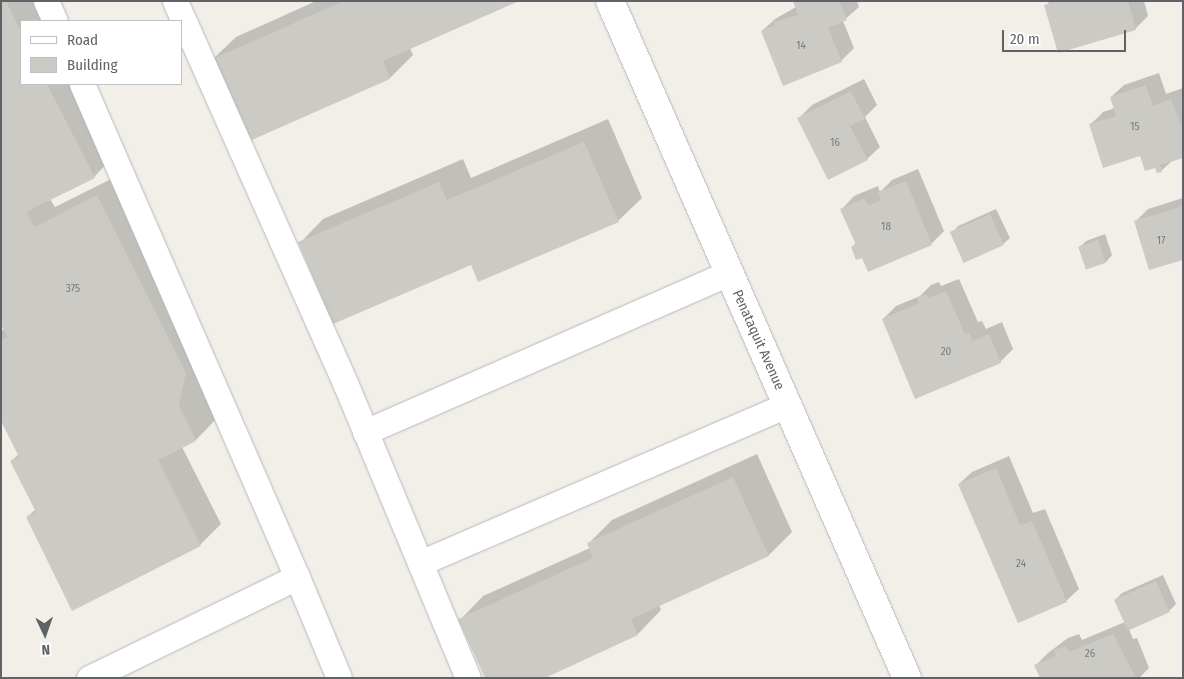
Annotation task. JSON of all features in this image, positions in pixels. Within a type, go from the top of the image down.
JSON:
[{"type":"street","name":"Penataquit Avenue","points":[[610,1],[907,678]]},
{"type":"lane","points":[[46,1],[55,20]]},
{"type":"lane","points":[[175,1],[366,432],[468,678]]},
{"type":"lane","points":[[82,85],[298,577],[339,678]]},
{"type":"lane","points":[[366,432],[729,273]]},
{"type":"lane","points":[[420,563],[787,405]]},
{"type":"lane","points":[[90,678],[298,577]]},
{"type":"building","points":[[1,1],[6,1],[20,30],[20,85],[48,85],[95,178],[26,212],[35,227],[97,195],[186,373],[179,405],[196,441],[158,460],[201,546],[72,611],[26,517],[36,512],[10,461],[19,457],[1,421],[1,340],[8,337],[1,325]]},
{"type":"building","points":[[344,1],[519,1],[383,61],[390,79],[252,140],[250,136],[242,139],[210,60]]},
{"type":"building","points":[[793,1],[839,1],[847,20],[828,28],[842,62],[783,86],[761,31],[775,25],[774,22],[798,15]]},
{"type":"building","points":[[1059,1],[1128,1],[1136,30],[1058,53],[1044,5]]},
{"type":"building","points":[[1146,85],[1153,106],[1171,99],[1183,130],[1183,158],[1160,165],[1162,172],[1157,173],[1155,168],[1145,171],[1140,156],[1103,168],[1089,124],[1116,116],[1110,97]]},
{"type":"building","points":[[851,91],[865,119],[850,126],[868,160],[828,180],[797,118]]},
{"type":"building","points":[[584,142],[619,222],[478,282],[471,265],[333,324],[298,242],[439,182],[447,200]]},
{"type":"building","points":[[906,181],[932,245],[868,272],[862,258],[856,260],[851,247],[856,245],[840,209],[865,198],[868,206],[881,200],[878,192]]},
{"type":"building","points":[[1183,206],[1183,260],[1149,270],[1134,221]]},
{"type":"building","points":[[990,214],[1004,245],[964,263],[950,232]]},
{"type":"building","points":[[1098,240],[1106,263],[1086,270],[1078,247]]},
{"type":"building","points":[[946,291],[965,334],[969,333],[973,341],[989,334],[1001,363],[915,399],[882,319],[919,303],[917,298],[926,294],[928,298]]},
{"type":"building","points":[[996,468],[1020,525],[1032,521],[1067,602],[1018,623],[958,484]]},
{"type":"building","points":[[733,477],[769,556],[631,619],[638,635],[545,678],[485,678],[458,619],[593,558],[587,543]]},
{"type":"building","points":[[1156,581],[1170,612],[1128,631],[1114,600]]},
{"type":"building","points":[[1113,634],[1136,678],[1040,678],[1034,665],[1056,656],[1054,650],[1066,646],[1069,652]]}]
